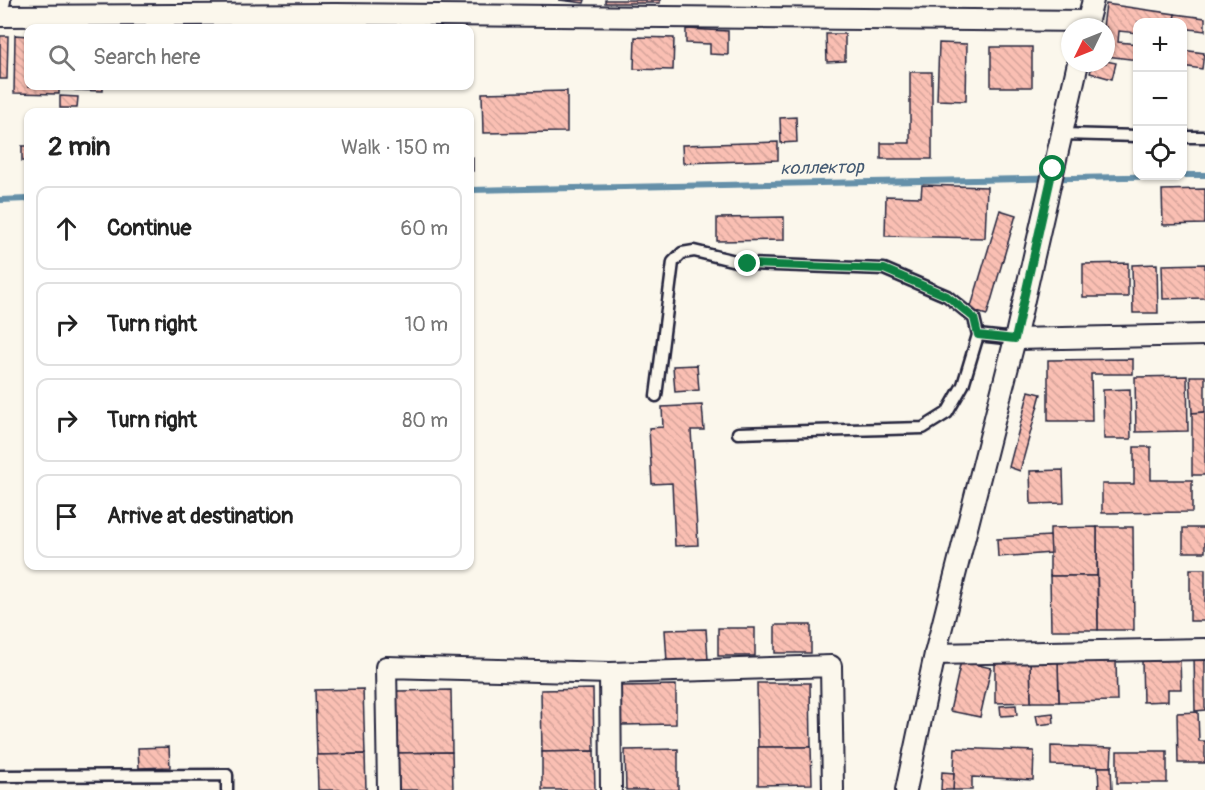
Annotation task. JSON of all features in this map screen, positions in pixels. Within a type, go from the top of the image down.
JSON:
[{"type":"street","points":[[1088,18],[1093,0]]},
{"type":"street","points":[[0,16],[336,7],[1061,23]]},
{"type":"street","points":[[906,790],[935,654],[1015,339],[1076,72]]},
{"type":"street","points":[[1015,339],[1205,335]]},
{"type":"street","points":[[935,654],[1205,649]]},
{"type":"street","points":[[388,790],[386,667],[610,673],[831,666],[833,790]]},
{"type":"street","points":[[610,673],[611,790]]},
{"type":"lane","points":[[1062,134],[1133,136]]},
{"type":"lane","points":[[1187,137],[1205,137]]},
{"type":"lane","points":[[656,396],[669,284],[673,262],[682,253],[694,251],[748,264],[884,269],[947,296],[974,318],[978,335],[963,385],[947,413],[923,428],[738,433]]},
{"type":"lane","points":[[978,335],[1015,339]]},
{"type":"lane","points":[[0,776],[227,775],[227,790]]},
{"type":"building","points":[[559,0],[585,0],[584,3]]},
{"type":"building","points":[[605,0],[660,0],[660,3],[605,3]]},
{"type":"building","points":[[1106,4],[1175,14],[1174,18],[1133,18],[1133,32],[1119,31],[1118,42],[1133,44],[1133,59],[1115,57],[1115,18],[1104,18]]},
{"type":"building","points":[[1175,14],[1205,18],[1205,31],[1187,29],[1187,18],[1174,18]]},
{"type":"building","points":[[686,29],[728,31],[728,55],[710,54],[710,44],[686,43]]},
{"type":"building","points":[[826,34],[845,34],[845,61],[827,62]]},
{"type":"building","points":[[15,35],[24,36],[24,90],[59,90],[59,94],[14,93]]},
{"type":"building","points":[[0,36],[8,36],[7,79],[0,79]]},
{"type":"building","points":[[635,37],[674,38],[673,70],[634,69]]},
{"type":"building","points":[[939,43],[967,44],[966,101],[937,100]]},
{"type":"building","points":[[991,47],[1032,47],[1032,87],[991,87]]},
{"type":"building","points":[[1187,51],[1204,53],[1202,69],[1187,67]]},
{"type":"building","points":[[910,72],[932,72],[932,159],[881,159],[881,143],[910,143]]},
{"type":"building","points":[[1090,72],[1114,72],[1112,79]]},
{"type":"building","points":[[567,91],[567,132],[483,133],[482,93]]},
{"type":"building","points":[[60,96],[78,97],[77,108],[60,108]]},
{"type":"building","points":[[796,117],[797,142],[781,143],[780,118]]},
{"type":"building","points":[[778,142],[778,160],[683,163],[682,145]]},
{"type":"building","points":[[22,146],[24,146],[24,161],[22,161]]},
{"type":"building","points":[[922,185],[987,187],[985,238],[885,236],[886,196],[921,197]]},
{"type":"building","points":[[1205,189],[1205,224],[1163,225],[1162,190]]},
{"type":"building","points":[[1000,210],[1016,215],[987,315],[970,310]]},
{"type":"building","points":[[784,217],[784,240],[717,241],[717,218]]},
{"type":"building","points":[[1128,263],[1128,297],[1083,297],[1083,264]]},
{"type":"building","points":[[1157,264],[1158,313],[1133,313],[1132,265]]},
{"type":"building","points":[[1205,264],[1205,298],[1163,299],[1162,265]]},
{"type":"building","points":[[1133,359],[1133,374],[1091,374],[1092,421],[1048,421],[1048,360]]},
{"type":"building","points":[[697,365],[699,390],[675,392],[673,366]]},
{"type":"building","points":[[1187,376],[1188,431],[1136,432],[1135,377]]},
{"type":"building","points":[[1190,376],[1205,376],[1205,412],[1192,413]]},
{"type":"building","points":[[1130,389],[1131,439],[1104,439],[1103,390]]},
{"type":"building","points":[[1029,391],[1041,394],[1020,471],[1009,467]]},
{"type":"building","points":[[702,405],[704,430],[691,430],[698,545],[675,546],[672,483],[652,484],[649,428],[663,427],[662,407]]},
{"type":"building","points":[[1205,412],[1205,475],[1192,475],[1192,413]]},
{"type":"building","points":[[1134,447],[1151,447],[1151,480],[1192,480],[1192,512],[1102,513],[1102,484],[1134,484]]},
{"type":"building","points":[[1063,470],[1064,503],[1031,504],[1030,471]]},
{"type":"building","points":[[1097,527],[1133,527],[1134,630],[1098,630]]},
{"type":"building","points":[[1097,527],[1097,576],[1050,576],[1050,528]]},
{"type":"building","points":[[1183,528],[1205,528],[1205,552],[1183,552]]},
{"type":"building","points":[[1050,536],[1051,553],[998,557],[997,539]]},
{"type":"building","points":[[1190,569],[1205,569],[1205,621],[1190,621]]},
{"type":"building","points":[[1050,576],[1097,576],[1098,630],[1051,630]]},
{"type":"building","points":[[775,625],[811,625],[811,653],[775,653]]},
{"type":"building","points":[[718,628],[755,628],[755,656],[718,656]]},
{"type":"building","points":[[706,629],[708,660],[667,662],[665,630]]},
{"type":"building","points":[[1194,655],[1205,655],[1205,710],[1195,711]]},
{"type":"building","points":[[1116,660],[1117,701],[1059,702],[1058,661]]},
{"type":"building","points":[[1180,660],[1181,689],[1168,689],[1168,701],[1143,702],[1142,661]]},
{"type":"building","points":[[961,661],[991,668],[980,717],[950,711]]},
{"type":"building","points":[[1058,661],[1059,702],[1031,702],[1030,662]]},
{"type":"building","points":[[995,662],[1030,662],[1031,702],[995,703]]},
{"type":"building","points":[[757,683],[810,683],[811,747],[758,747]]},
{"type":"building","points":[[676,685],[676,724],[621,725],[620,686]]},
{"type":"building","points":[[363,689],[365,754],[317,755],[315,690]]},
{"type":"building","points":[[593,689],[594,751],[542,752],[541,690]]},
{"type":"building","points":[[451,690],[452,752],[398,753],[397,691]]},
{"type":"building","points":[[1016,705],[1017,715],[1001,716],[1000,706]]},
{"type":"building","points":[[1198,712],[1199,741],[1205,741],[1205,763],[1178,763],[1177,713]]},
{"type":"building","points":[[1053,713],[1054,723],[1038,725],[1036,715]]},
{"type":"building","points":[[1051,746],[1112,748],[1111,767],[1051,765]]},
{"type":"building","points":[[169,747],[170,767],[139,768],[138,748]]},
{"type":"building","points":[[758,747],[811,747],[812,784],[758,785]]},
{"type":"building","points":[[955,748],[1034,751],[1033,780],[972,777],[972,790],[953,790]]},
{"type":"building","points":[[678,749],[678,790],[626,790],[625,750]]},
{"type":"building","points":[[594,751],[595,790],[542,790],[542,752]]},
{"type":"building","points":[[1117,751],[1167,751],[1167,783],[1117,783]]},
{"type":"building","points":[[452,752],[453,790],[399,790],[398,753]]},
{"type":"building","points":[[365,754],[366,790],[318,790],[317,755]]},
{"type":"building","points":[[1098,767],[1111,767],[1112,790],[1099,790]]},
{"type":"building","points":[[942,772],[954,773],[953,790],[941,790]]},
{"type":"waterway","name":"коллектор","points":[[1187,175],[1205,175]]},
{"type":"waterway","name":"коллектор","points":[[474,190],[1133,177]]},
{"type":"waterway","name":"коллектор","points":[[0,200],[24,199]]},
{"type":"route","points":[[748,264],[884,269],[947,296],[974,318],[978,335],[1015,339],[1053,169]]}]
